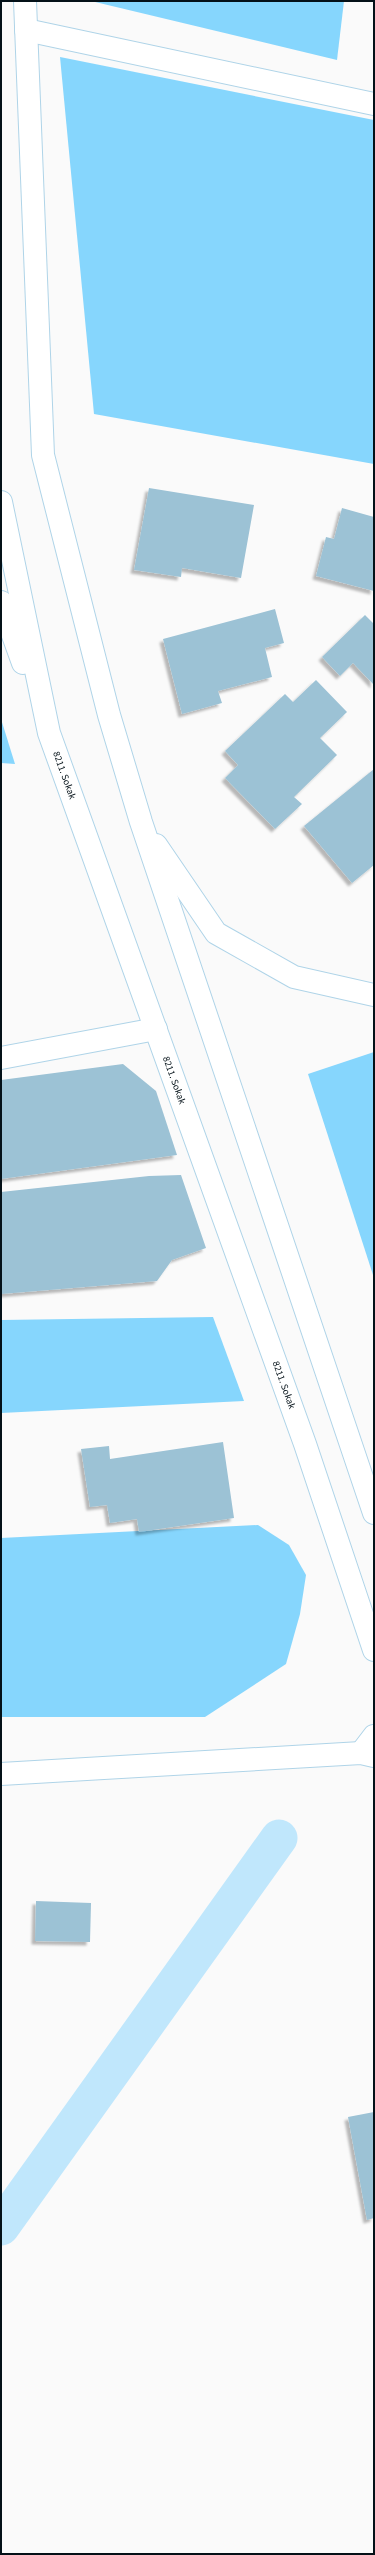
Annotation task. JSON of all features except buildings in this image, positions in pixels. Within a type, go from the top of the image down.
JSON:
[{"type":"street","points":[[25,1],[43,455],[109,715],[141,822],[374,1513]]},
{"type":"street","points":[[26,30],[374,104]]},
{"type":"street","name":"8211. Sokak","points":[[1,502],[49,733],[305,1444],[374,1650]]},
{"type":"street","points":[[1,602],[49,733]]},
{"type":"street","points":[[141,822],[216,933],[294,977],[374,995]]},
{"type":"street","points":[[1,1058],[156,1029]]},
{"type":"street","points":[[1,1774],[159,1763],[368,1755],[374,1736]]},
{"type":"shaded area","points":[[91,1],[344,1],[337,60]]},
{"type":"shaded area","points":[[60,57],[374,120],[374,464],[94,414]]},
{"type":"shaded area","points":[[1,719],[15,764],[1,763]]},
{"type":"shaded area","points":[[374,1052],[374,1278],[308,1074]]},
{"type":"shaded area","points":[[213,1317],[244,1401],[1,1413],[1,1320]]},
{"type":"shaded area","points":[[258,1525],[289,1545],[306,1575],[300,1614],[286,1664],[205,1717],[1,1717],[1,1538]]},
{"type":"waterway","points":[[1,2227],[279,1838]]}]
